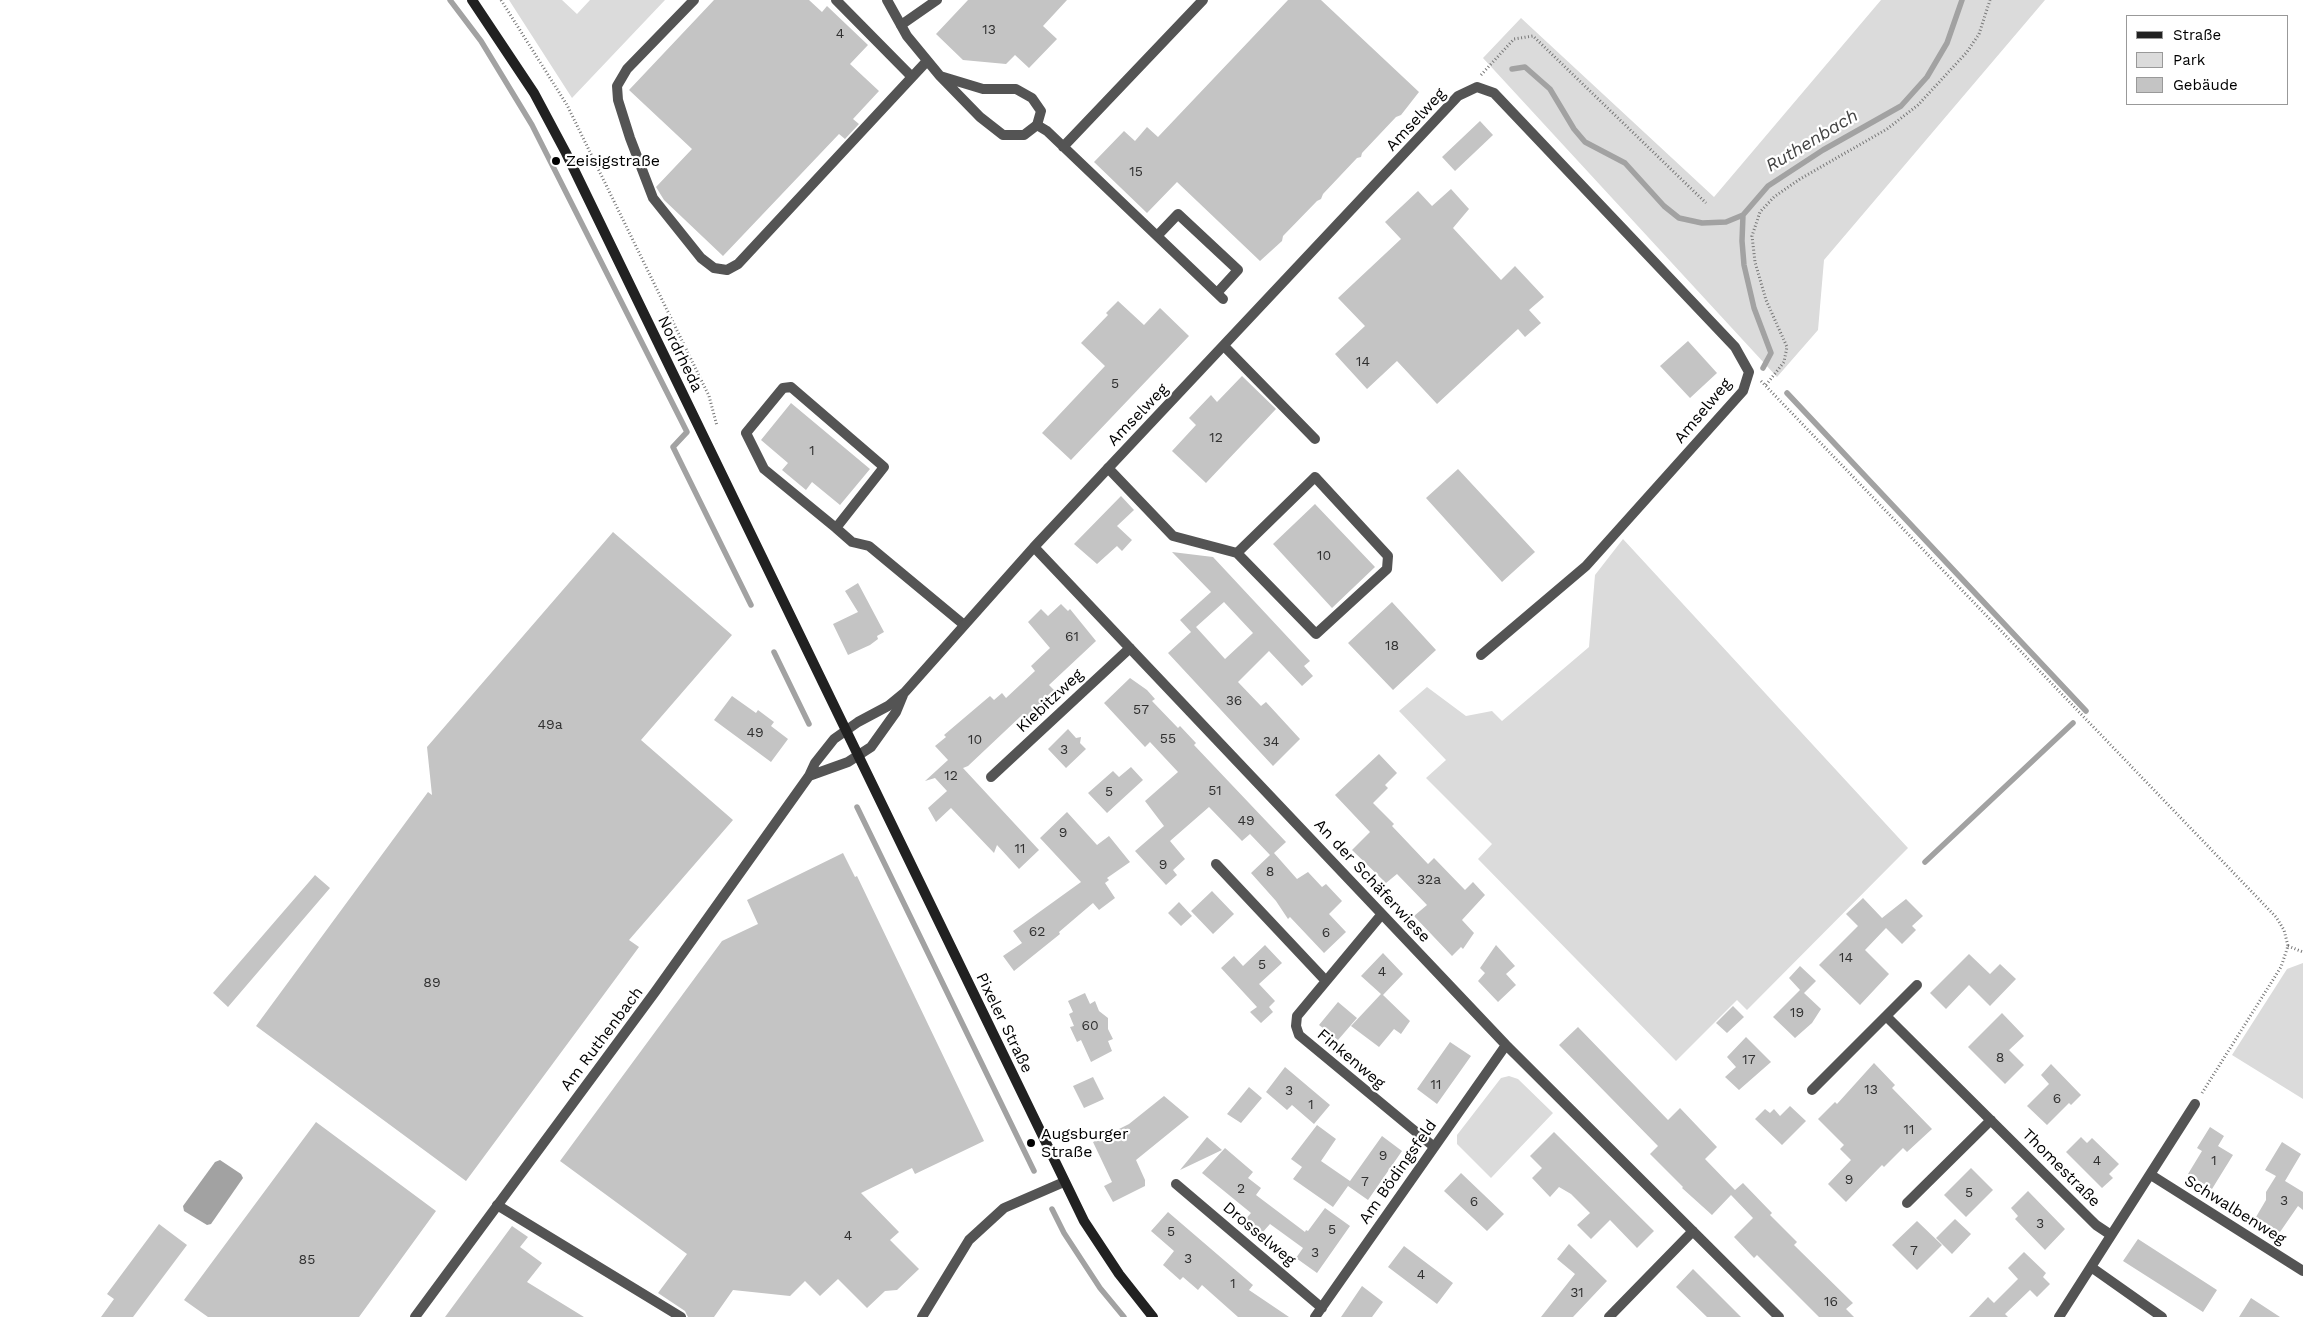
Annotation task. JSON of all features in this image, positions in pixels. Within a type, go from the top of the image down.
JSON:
[{"type":"main road","name":"Nordrheda","points":[[472,0],[529,86],[566,153],[845,731]]},
{"type":"main road","name":"Pixeler Straße","points":[[845,731],[1064,1182],[1084,1220],[1104,1251],[1153,1317]]},
{"type":"street","points":[[694,0],[627,69],[617,86],[618,100],[653,198],[701,258],[714,268],[727,270],[738,264],[927,61]]},
{"type":"street","points":[[836,0],[912,77]]},
{"type":"street","points":[[886,0],[927,61],[940,76],[980,117],[1003,135],[1024,135],[1037,125],[1041,111],[1032,98],[1016,89],[983,89],[940,76]]},
{"type":"street","points":[[901,25],[937,0]]},
{"type":"street","points":[[1063,147],[1203,0]]},
{"type":"street","name":"Amselweg","points":[[845,731],[888,706],[905,692],[963,624],[1034,546],[1458,96],[1477,87],[1494,93],[1500,99],[1735,347],[1749,372],[1743,391],[1586,566],[1481,655]]},
{"type":"street","points":[[1037,125],[1063,147],[1220,296],[1238,270],[1178,214],[1157,236]]},
{"type":"street","points":[[1224,346],[1315,439]]},
{"type":"street","points":[[836,528],[884,467],[791,387],[783,388],[746,433],[764,469],[852,542],[869,546],[963,624]]},
{"type":"street","points":[[1108,468],[1173,536],[1237,553],[1316,634],[1387,569],[1388,556],[1315,477],[1237,553]]},
{"type":"street","name":"An der Schäferwiese","points":[[1034,546],[1506,1045],[1779,1317]]},
{"type":"street","name":"Kiebitzweg","points":[[991,777],[1130,648]]},
{"type":"street","name":"Amselweg","points":[[857,756],[871,747],[896,712],[905,692]]},
{"type":"street","name":"Am Ruthenbach","points":[[415,1317],[655,992],[809,776],[814,763],[834,739],[845,731]]},
{"type":"street","points":[[809,776],[848,762],[857,756]]},
{"type":"street","points":[[1216,864],[1326,981]]},
{"type":"street","name":"Finkenweg","points":[[1382,914],[1297,1016],[1296,1026],[1299,1035],[1433,1146]]},
{"type":"street","points":[[1812,1090],[1917,984]]},
{"type":"street","name":"Thomestraße","points":[[1886,1016],[2096,1225],[2111,1235]]},
{"type":"street","name":"Am Bödingsfeld","points":[[1315,1317],[1433,1146],[1506,1045]]},
{"type":"street","points":[[2060,1317],[2195,1104]]},
{"type":"street","points":[[1907,1204],[1991,1120]]},
{"type":"street","name":"Schwalbenweg","points":[[2151,1175],[2303,1272]]},
{"type":"street","points":[[922,1317],[969,1240],[1004,1208],[1064,1182]]},
{"type":"street","name":"Drosselweg","points":[[1176,1184],[1322,1308]]},
{"type":"street","points":[[497,1205],[681,1317]]},
{"type":"street","points":[[1609,1317],[1693,1232]]},
{"type":"street","points":[[2092,1267],[2162,1317]]},
{"type":"path","points":[[501,0],[567,104],[709,396],[720,432]]},
{"type":"path","points":[[1766,385],[1784,362],[1787,347],[1766,300],[1755,262],[1752,236],[1760,212],[1774,197],[1800,179],[1887,129],[1918,105],[1971,46],[1979,34],[1990,0]]},
{"type":"path","points":[[1477,87],[1482,71],[1514,39],[1533,36],[1706,203]]},
{"type":"path","points":[[1749,372],[1766,385],[2078,714],[2276,917],[2284,930],[2288,946],[2281,967],[2195,1104]]},
{"type":"path","points":[[2288,946],[2303,952]]},
{"type":"green space","points":[[509,0],[562,0],[577,14],[590,0],[665,0],[572,98]]},
{"type":"green space","points":[[1881,0],[2045,0],[1824,260],[1818,330],[1777,377],[1483,58],[1521,18],[1714,197]]},
{"type":"green space","points":[[1623,539],[1908,848],[1747,1010],[1737,1000],[1676,1061],[1478,859],[1492,844],[1426,778],[1446,760],[1399,711],[1427,687],[1466,716],[1492,711],[1502,721],[1589,647],[1595,575]]},
{"type":"green space","points":[[2303,963],[2303,1099],[2232,1055],[2287,969]]},
{"type":"green space","points":[[1509,1076],[1518,1079],[1553,1113],[1491,1178],[1457,1144],[1457,1135],[1501,1078]]},
{"type":"shaded area","points":[[220,1160],[241,1174],[243,1178],[211,1224],[207,1225],[184,1211],[183,1206],[215,1162]]},
{"type":"building","points":[[714,0],[809,0],[822,12],[827,6],[868,45],[850,64],[879,91],[853,119],[859,124],[845,139],[839,134],[723,256],[664,200],[656,187],[692,149],[629,90]]},
{"type":"building","points":[[968,0],[1067,0],[1043,26],[1057,39],[1029,68],[1015,55],[1006,64],[963,60],[936,34]]},
{"type":"building","points":[[1288,0],[1321,0],[1419,92],[1401,115],[1396,117],[1362,153],[1361,157],[1357,158],[1323,194],[1321,199],[1283,236],[1282,241],[1260,261],[1177,182],[1147,213],[1094,162],[1124,131],[1135,141],[1147,127],[1158,137]]},
{"type":"building","points":[[1480,121],[1493,135],[1455,171],[1442,157]]},
{"type":"building","points":[[1451,189],[1469,209],[1453,228],[1501,280],[1515,266],[1544,297],[1529,310],[1541,323],[1525,337],[1518,329],[1437,404],[1397,361],[1367,389],[1335,354],[1365,326],[1338,298],[1401,239],[1385,222],[1418,191],[1432,206]]},
{"type":"building","points":[[1118,301],[1144,325],[1160,308],[1189,336],[1071,460],[1042,433],[1105,366],[1081,343],[1108,315],[1106,313]]},
{"type":"building","points":[[1688,341],[1717,373],[1690,398],[1660,366]]},
{"type":"building","points":[[1242,376],[1276,409],[1206,483],[1172,451],[1196,425],[1189,418],[1211,395],[1217,402]]},
{"type":"building","points":[[791,403],[870,469],[840,505],[812,482],[806,490],[782,470],[788,463],[761,440]]},
{"type":"building","points":[[1458,469],[1535,552],[1502,582],[1426,498]]},
{"type":"building","points":[[1121,496],[1134,510],[1117,526],[1132,540],[1122,551],[1117,546],[1097,564],[1074,544]]},
{"type":"building","points":[[1315,504],[1375,567],[1332,608],[1273,544]]},
{"type":"building","points":[[613,532],[732,635],[641,740],[733,820],[629,940],[639,947],[466,1181],[256,1026],[428,792],[432,795],[427,747]]},
{"type":"building","points":[[1172,552],[1213,557],[1310,661],[1304,666],[1313,676],[1302,686],[1269,651],[1238,682],[1261,706],[1266,702],[1300,739],[1273,766],[1168,653],[1191,632],[1180,620],[1211,592]],"holes":[[[1224,602],[1253,633],[1225,659],[1196,627]]]},
{"type":"building","points":[[858,583],[884,632],[877,636],[878,639],[870,645],[848,655],[833,624],[858,612],[845,591]]},
{"type":"building","points":[[1392,602],[1436,650],[1393,690],[1348,643]]},
{"type":"building","points":[[1061,604],[1068,611],[1070,609],[1096,641],[1049,685],[1056,692],[1050,698],[1052,701],[1035,717],[1033,715],[1026,721],[1021,716],[968,766],[963,768],[1039,850],[1019,869],[997,845],[994,853],[951,808],[936,822],[928,808],[947,791],[935,778],[925,781],[948,760],[935,746],[946,737],[944,735],[990,696],[994,700],[1002,693],[1006,698],[1035,671],[1031,666],[1050,648],[1028,622],[1041,609],[1048,616]]},
{"type":"building","points":[[1130,678],[1147,690],[1155,699],[1152,701],[1178,728],[1180,726],[1196,743],[1194,745],[1286,842],[1274,853],[1297,879],[1308,872],[1322,887],[1326,884],[1342,901],[1329,914],[1346,932],[1324,953],[1290,917],[1288,919],[1276,901],[1251,873],[1270,855],[1250,834],[1242,841],[1209,807],[1170,841],[1185,859],[1173,870],[1177,875],[1166,885],[1135,851],[1164,826],[1145,801],[1178,772],[1150,742],[1145,747],[1104,703]]},
{"type":"building","points":[[732,696],[756,713],[758,710],[774,722],[771,726],[788,739],[771,762],[714,720]]},
{"type":"building","points":[[1068,729],[1076,738],[1081,737],[1080,743],[1086,749],[1066,768],[1048,749]]},
{"type":"building","points":[[1379,754],[1397,773],[1385,785],[1388,788],[1373,803],[1394,824],[1392,826],[1428,864],[1434,858],[1465,890],[1473,882],[1485,895],[1462,920],[1474,933],[1463,949],[1461,947],[1452,956],[1414,916],[1427,905],[1397,874],[1386,883],[1352,850],[1370,832],[1335,795]]},
{"type":"building","points":[[1131,767],[1143,780],[1107,813],[1088,793],[1113,771],[1119,777]]},
{"type":"building","points":[[1067,812],[1097,845],[1109,836],[1130,862],[1107,878],[1109,880],[1105,883],[1115,898],[1099,910],[1093,903],[1059,932],[1060,934],[1014,971],[1003,956],[1022,943],[1013,931],[1081,882],[1040,838]]},
{"type":"building","points":[[843,853],[855,877],[857,876],[984,1141],[915,1174],[912,1168],[861,1193],[899,1232],[890,1240],[919,1269],[897,1290],[885,1291],[867,1308],[838,1279],[820,1296],[805,1281],[790,1296],[733,1290],[714,1317],[688,1317],[685,1311],[658,1293],[687,1254],[560,1161],[722,941],[758,924],[747,900]]},
{"type":"building","points":[[315,875],[330,888],[228,1007],[213,993]]},
{"type":"building","points":[[1212,891],[1234,914],[1213,934],[1191,911]]},
{"type":"building","points":[[1863,898],[1882,918],[1906,899],[1923,916],[1912,926],[1916,930],[1902,944],[1886,928],[1865,950],[1889,974],[1860,1005],[1819,965],[1858,926],[1846,914]]},
{"type":"building","points":[[1179,902],[1192,916],[1181,926],[1168,913]]},
{"type":"building","points":[[1265,945],[1282,963],[1259,984],[1275,1001],[1269,1007],[1273,1012],[1261,1023],[1250,1012],[1257,1007],[1221,968],[1234,956],[1243,966]]},
{"type":"building","points":[[1496,945],[1515,966],[1506,974],[1516,985],[1498,1002],[1478,981],[1485,973],[1480,968]]},
{"type":"building","points":[[1383,953],[1403,974],[1383,995],[1410,1021],[1401,1034],[1394,1029],[1379,1047],[1351,1026],[1381,994],[1361,976]]},
{"type":"building","points":[[1969,954],[1990,974],[2000,964],[2016,979],[1990,1006],[1969,985],[1946,1009],[1930,993]]},
{"type":"building","points":[[1800,966],[1816,981],[1804,993],[1821,1009],[1812,1023],[1795,1038],[1773,1017],[1800,990],[1789,978]]},
{"type":"building","points":[[1085,993],[1090,1004],[1095,1001],[1099,1011],[1108,1018],[1108,1029],[1113,1039],[1108,1041],[1112,1051],[1091,1062],[1081,1040],[1077,1042],[1070,1027],[1074,1026],[1069,1014],[1073,1012],[1068,1001]]},
{"type":"building","points":[[1338,1002],[1357,1018],[1338,1040],[1319,1025]]},
{"type":"building","points":[[1733,1006],[1744,1017],[1727,1033],[1716,1023]]},
{"type":"building","points":[[2002,1013],[2024,1036],[2009,1050],[2024,1065],[2005,1084],[1968,1047]]},
{"type":"building","points":[[1578,1027],[1668,1120],[1680,1108],[1717,1147],[1705,1159],[1735,1190],[1743,1183],[1772,1213],[1770,1215],[1797,1242],[1794,1245],[1853,1303],[1846,1309],[1854,1317],[1819,1317],[1757,1255],[1754,1258],[1734,1237],[1753,1218],[1731,1195],[1712,1215],[1682,1188],[1650,1154],[1658,1146],[1559,1045]]},
{"type":"building","points":[[1746,1037],[1771,1062],[1739,1090],[1725,1077],[1736,1067],[1727,1057]]},
{"type":"building","points":[[1450,1042],[1471,1056],[1437,1104],[1417,1089]]},
{"type":"building","points":[[1874,1063],[1895,1085],[1892,1088],[1932,1129],[1907,1152],[1903,1148],[1884,1167],[1882,1165],[1846,1202],[1828,1184],[1851,1160],[1840,1149],[1844,1145],[1818,1119],[1835,1102],[1837,1104]]},
{"type":"building","points":[[2051,1064],[2081,1095],[2071,1105],[2069,1103],[2047,1125],[2027,1106],[2049,1084],[2041,1075]]},
{"type":"building","points":[[1285,1067],[1330,1105],[1314,1124],[1292,1105],[1287,1110],[1266,1092]]},
{"type":"building","points":[[1093,1077],[1104,1099],[1084,1108],[1073,1086]]},
{"type":"building","points":[[1249,1087],[1262,1098],[1241,1123],[1227,1114]]},
{"type":"building","points":[[1164,1096],[1189,1117],[1136,1160],[1145,1180],[1145,1186],[1113,1202],[1104,1186],[1112,1182],[1093,1142],[1129,1124]]},
{"type":"building","points":[[1790,1106],[1806,1121],[1782,1145],[1755,1119],[1765,1109],[1770,1113],[1774,1109],[1780,1116]]},
{"type":"building","points":[[316,1122],[436,1211],[359,1317],[208,1317],[184,1300]]},
{"type":"building","points":[[1317,1125],[1336,1139],[1321,1161],[1350,1181],[1382,1136],[1402,1151],[1368,1200],[1348,1186],[1333,1207],[1293,1179],[1302,1167],[1291,1159]]},
{"type":"building","points":[[2210,1127],[2224,1136],[2218,1146],[2233,1155],[2212,1189],[2188,1174],[2202,1151],[2197,1148]]},
{"type":"building","points":[[1554,1132],[1654,1231],[1637,1248],[1610,1220],[1591,1239],[1577,1225],[1590,1213],[1571,1194],[1559,1187],[1550,1197],[1532,1178],[1542,1168],[1530,1156]]},
{"type":"building","points":[[1207,1137],[1222,1150],[1180,1170]]},
{"type":"building","points":[[2081,1137],[2087,1143],[2092,1138],[2119,1164],[2109,1174],[2113,1178],[2102,1188],[2066,1152]]},
{"type":"building","points":[[2282,1142],[2301,1154],[2285,1181],[2303,1192],[2303,1210],[2298,1206],[2280,1232],[2256,1217],[2266,1200],[2266,1192],[2276,1176],[2265,1170]]},
{"type":"building","points":[[1225,1148],[1253,1172],[1248,1178],[1261,1188],[1256,1195],[1305,1232],[1306,1230],[1308,1231],[1325,1208],[1350,1226],[1317,1273],[1296,1258],[1303,1248],[1270,1224],[1261,1234],[1244,1221],[1251,1213],[1202,1173]]},
{"type":"building","points":[[1971,1168],[1993,1190],[1966,1217],[1944,1195]]},
{"type":"building","points":[[1461,1173],[1504,1214],[1487,1231],[1444,1191]]},
{"type":"building","points":[[2028,1191],[2065,1229],[2045,1250],[2015,1219],[2018,1216],[2011,1208]]},
{"type":"building","points":[[1168,1212],[1253,1285],[1249,1290],[1289,1317],[1238,1317],[1202,1285],[1198,1290],[1183,1277],[1180,1280],[1163,1265],[1174,1251],[1151,1231]]},
{"type":"building","points":[[1955,1219],[1971,1234],[1952,1254],[1936,1238]]},
{"type":"building","points":[[1917,1221],[1942,1245],[1917,1270],[1892,1245]]},
{"type":"building","points":[[159,1224],[187,1245],[133,1317],[101,1317],[114,1299],[107,1294]]},
{"type":"building","points":[[512,1226],[528,1237],[520,1247],[542,1263],[527,1282],[584,1317],[445,1317]]},
{"type":"building","points":[[2138,1239],[2217,1290],[2203,1312],[2123,1261]]},
{"type":"building","points":[[1569,1244],[1607,1281],[1573,1317],[1541,1317],[1575,1274],[1557,1259]]},
{"type":"building","points":[[1404,1246],[1453,1283],[1437,1304],[1388,1267]]},
{"type":"building","points":[[2024,1252],[2046,1273],[2043,1277],[2050,1284],[2037,1297],[2030,1290],[2005,1314],[2008,1317],[1969,1317],[1988,1297],[1994,1303],[2018,1279],[2008,1268]]},
{"type":"building","points":[[1693,1269],[1741,1317],[1707,1317],[1676,1287]]},
{"type":"building","points":[[1362,1286],[1383,1302],[1372,1317],[1341,1317]]},
{"type":"building","points":[[2251,1298],[2280,1317],[2239,1317]]},
{"type":"waterway","points":[[450,0],[481,41],[532,125],[687,432],[673,447],[751,605]]},
{"type":"waterway","name":"Ruthenbach","points":[[1512,69],[1525,67],[1550,89],[1574,129],[1585,142],[1625,163],[1664,206],[1679,218],[1702,223],[1726,222],[1743,215],[1768,186],[1823,150],[1901,106],[1927,77],[1947,43],[1962,0]]},
{"type":"waterway","points":[[1743,215],[1742,241],[1744,265],[1754,308],[1771,353],[1763,368]]},
{"type":"waterway","points":[[1787,393],[2086,711]]},
{"type":"waterway","points":[[774,652],[809,724]]},
{"type":"waterway","points":[[1925,862],[2073,723]]},
{"type":"waterway","points":[[857,807],[1034,1171]]},
{"type":"waterway","points":[[1052,1209],[1064,1233],[1100,1288],[1124,1317]]},
{"type":"place","name":"Zeisigstraße","points":[[556,161]]},
{"type":"place","name":"Augsburger Straße","points":[[1031,1143]]}]
